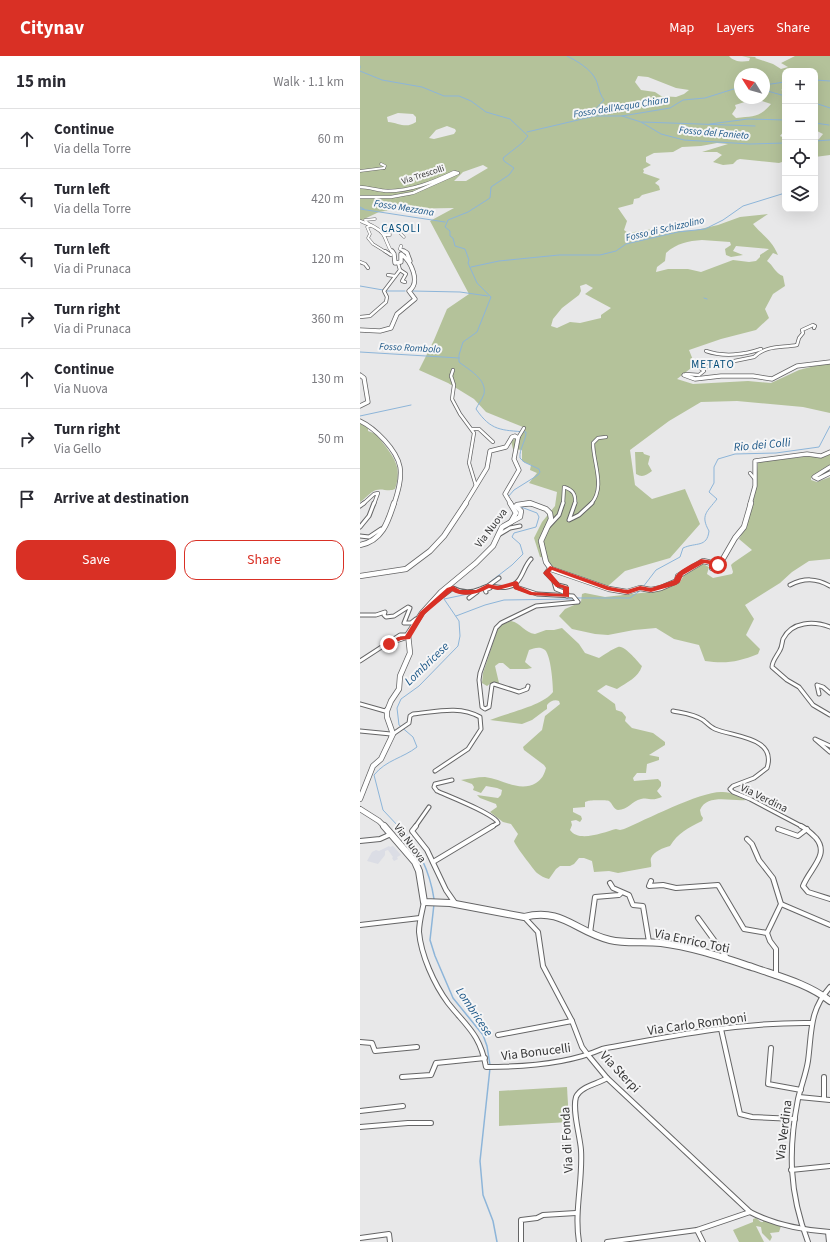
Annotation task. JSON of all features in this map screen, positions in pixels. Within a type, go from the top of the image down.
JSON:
[{"type":"street","points":[[360,171],[384,168],[385,166],[381,164]]},
{"type":"street","name":"Via Trescolli","points":[[360,187],[390,191],[406,189],[454,172],[458,173],[418,192],[391,197],[360,197]]},
{"type":"street","points":[[375,219],[366,220],[370,226],[367,226],[370,234],[368,238],[373,244],[391,255]]},
{"type":"street","points":[[360,221],[376,228],[384,235],[392,252],[394,261],[398,264],[400,270],[406,274],[405,276]]},
{"type":"street","points":[[384,235],[390,235],[388,228],[390,225]]},
{"type":"street","points":[[399,232],[404,237]]},
{"type":"street","points":[[360,330],[388,330],[391,328],[397,314],[414,301],[414,297],[409,291],[415,286],[416,282],[408,255],[400,248],[401,246]]},
{"type":"street","points":[[398,264],[401,262],[399,258],[401,254],[404,255],[409,262]]},
{"type":"street","points":[[360,262],[365,264],[368,268]]},
{"type":"street","points":[[360,317],[370,316],[386,301],[387,297],[384,291],[400,270]]},
{"type":"street","points":[[389,276],[405,276]]},
{"type":"street","points":[[405,276],[402,281],[405,282]]},
{"type":"street","points":[[706,351],[716,354],[750,353],[764,349],[783,348],[797,345],[799,338],[803,333],[802,330],[813,325],[815,326],[814,328]]},
{"type":"street","points":[[685,375],[699,375],[704,371],[700,366],[749,359],[764,349]]},
{"type":"street","points":[[685,375],[695,379],[721,376],[753,376],[772,379],[797,366],[830,362]]},
{"type":"street","points":[[453,370],[451,376],[455,387],[452,400],[460,414],[472,429],[474,440],[469,463],[474,475],[475,486],[478,486]]},
{"type":"street","points":[[360,375],[364,378],[368,402],[360,406]]},
{"type":"street","points":[[360,421],[373,427],[400,465],[400,481],[384,527],[377,538],[369,544],[360,546]]},
{"type":"street","points":[[360,576],[401,570],[411,566],[430,551],[441,539],[453,520],[467,504],[478,486],[487,468],[490,451],[506,447],[512,437],[518,438],[524,428]]},
{"type":"street","points":[[472,429],[480,429],[493,442]]},
{"type":"street","points":[[546,529],[558,516],[564,500],[564,487],[571,489],[576,496],[575,504],[569,520],[578,516],[595,500],[599,487],[593,443],[598,438],[606,436]]},
{"type":"street","name":"Via Nuova","points":[[408,636],[419,618],[433,602],[455,579],[470,568],[493,546],[496,537],[502,528],[511,522],[516,513],[504,494],[520,470],[514,459],[518,438]]},
{"type":"street","points":[[511,522],[521,516],[521,511],[518,505],[530,503],[546,509],[550,513],[551,519],[541,541],[546,562],[550,568],[609,589],[628,592],[640,588],[651,590],[677,581],[678,576],[704,561],[712,563],[712,568],[720,564],[733,541],[744,527],[752,498],[756,471],[755,462],[759,459],[807,454],[821,456],[830,452]]},
{"type":"street","points":[[830,467],[814,477],[818,479],[830,473]]},
{"type":"street","points":[[750,473],[754,478]]},
{"type":"street","points":[[360,506],[374,494],[378,493],[369,516],[360,527]]},
{"type":"street","points":[[496,537],[506,530],[520,526]]},
{"type":"street","points":[[360,536],[369,537],[384,527]]},
{"type":"street","points":[[486,592],[485,590],[516,583],[520,579],[523,566],[531,559]]},
{"type":"street","points":[[550,568],[546,573],[558,585],[566,587],[566,594]]},
{"type":"street","points":[[469,598],[499,578]]},
{"type":"street","points":[[790,585],[807,578],[819,580],[830,586]]},
{"type":"street","points":[[528,686],[527,689],[519,692],[494,684],[492,685],[489,708],[485,709],[482,707],[479,680],[480,673],[496,628],[501,623],[536,606],[578,602],[575,598],[556,590],[554,588],[554,582]]},
{"type":"street","points":[[516,583],[516,588],[530,594],[566,594]]},
{"type":"street","points":[[488,586],[492,588]]},
{"type":"street","points":[[433,602],[437,601],[453,588],[458,592],[477,592]]},
{"type":"street","points":[[360,615],[376,616],[385,612],[384,616],[391,617],[408,607],[410,608],[404,623],[411,623],[419,618]]},
{"type":"street","points":[[830,627],[819,622],[796,626],[783,639],[780,650],[772,664],[772,667],[787,680],[800,687],[813,705],[830,715]]},
{"type":"street","points":[[360,661],[386,645],[408,636],[410,652],[400,676],[399,689],[388,708],[387,717],[392,736]]},
{"type":"street","points":[[819,694],[817,685],[823,687],[830,693]]},
{"type":"street","points":[[360,704],[385,711],[388,708]]},
{"type":"street","points":[[360,799],[373,766],[381,759],[392,736],[409,723],[410,716],[413,714],[454,710],[474,714],[480,717],[482,729],[468,749],[435,770]]},
{"type":"street","name":"Via Verdina","points":[[673,711],[700,718],[712,728],[758,741],[765,747],[768,756],[768,766],[762,774],[733,786],[730,789],[733,792],[750,799],[807,829],[820,841],[823,848],[823,855],[803,886],[808,892],[830,898]]},
{"type":"street","points":[[360,731],[391,734],[392,736]]},
{"type":"street","points":[[830,746],[815,739],[830,752]]},
{"type":"street","points":[[433,862],[498,823],[497,820],[486,813],[437,791],[434,787],[435,784],[440,782],[452,780]]},
{"type":"street","points":[[429,807],[412,831],[427,850],[446,890],[456,904]]},
{"type":"street","name":"Via Nuova","points":[[360,809],[379,821],[415,862],[419,871],[425,902]]},
{"type":"street","points":[[778,829],[798,836],[807,829]]},
{"type":"street","points":[[360,841],[380,839],[392,834]]},
{"type":"street","points":[[747,839],[752,844],[759,860],[773,878],[781,904],[767,933],[770,941],[776,949],[776,976]]},
{"type":"street","points":[[650,881],[649,886],[664,885],[676,888],[718,885],[744,929],[767,933]]},
{"type":"street","points":[[610,883],[613,888],[621,893],[629,895],[633,905],[643,906],[649,942]]},
{"type":"street","points":[[590,933],[595,897],[619,895],[621,893]]},
{"type":"street","points":[[402,1077],[431,1075],[436,1063],[485,1058],[478,1038],[447,1002],[436,983],[421,946],[420,918],[425,902],[456,904],[524,917]]},
{"type":"street","points":[[781,904],[830,925]]},
{"type":"street","name":"Via Enrico Toti","points":[[524,917],[536,913],[548,914],[566,920],[590,933],[619,942],[662,943],[728,959],[806,986],[822,994],[830,1001]]},
{"type":"street","name":"Via Sterpi","points":[[524,917],[538,932],[543,966],[572,1021],[582,1047],[607,1078],[750,1212],[769,1222],[802,1229],[829,1232]]},
{"type":"street","points":[[360,925],[420,918]]},
{"type":"street","points":[[698,918],[728,959]]},
{"type":"street","name":"Via Verdina","points":[[808,1242],[802,1229],[794,1200],[791,1170],[791,1141],[799,1096],[808,1060],[811,1023],[816,1004],[822,994],[830,987]]},
{"type":"street","points":[[498,1035],[572,1021]]},
{"type":"street","name":"Via Carlo Romboni","points":[[588,1055],[602,1049],[721,1029],[786,1023],[811,1023]]},
{"type":"street","points":[[721,1029],[740,1114],[752,1117],[795,1119]]},
{"type":"street","points":[[360,1042],[372,1043],[375,1050],[417,1047]]},
{"type":"street","name":"Via Verdina","points":[[771,1048],[768,1084],[801,1090]]},
{"type":"street","name":"Via Bonucelli","points":[[485,1058],[486,1067],[493,1067],[563,1061],[588,1055]]},
{"type":"street","points":[[824,1077],[824,1099]]},
{"type":"street","name":"Via di Fonda","points":[[579,1242],[576,1213],[581,1154],[576,1098],[581,1090],[599,1084],[607,1078]]},
{"type":"street","points":[[799,1096],[830,1100]]},
{"type":"street","points":[[360,1111],[403,1106]]},
{"type":"street","points":[[360,1127],[408,1123],[431,1123]]},
{"type":"street","points":[[791,1170],[830,1166]]},
{"type":"street","points":[[607,1242],[697,1230],[750,1212]]},
{"type":"street","points":[[521,1242],[521,1220],[537,1218],[543,1215],[576,1213]]},
{"type":"street","points":[[697,1230],[703,1242]]},
{"type":"street","points":[[829,1232],[829,1242]]},
{"type":"street","points":[[360,1238],[389,1234],[390,1242]]},
{"type":"shaded area","points":[[389,846],[393,846],[401,855],[397,857],[398,859],[394,861],[388,850],[385,851],[385,855],[378,864],[367,861],[372,852],[376,850],[379,851]]},
{"type":"green space","points":[[360,56],[729,56],[738,61],[749,61],[750,58],[742,56],[756,57],[755,58],[773,64],[782,69],[782,134],[780,136],[782,137],[782,162],[779,163],[740,159],[733,164],[723,165],[713,162],[722,155],[717,152],[702,152],[728,144],[717,143],[682,147],[673,152],[654,153],[646,157],[646,162],[651,165],[643,169],[643,173],[660,179],[655,183],[659,186],[660,190],[642,195],[639,198],[634,199],[633,204],[618,208],[627,221],[624,230],[628,233],[653,229],[660,232],[696,230],[718,225],[740,217],[768,214],[753,224],[776,250],[778,255],[773,253],[767,261],[778,273],[783,276],[785,286],[773,294],[765,309],[769,318],[756,330],[721,339],[689,350],[695,365],[677,379],[693,384],[748,381],[771,383],[799,370],[830,362],[830,413],[803,407],[737,401],[701,402],[669,421],[630,450],[635,485],[652,499],[685,489],[700,524],[670,558],[625,571],[607,587],[558,571],[547,563],[548,558],[540,557],[534,538],[542,522],[555,506],[557,492],[529,483],[537,473],[530,470],[531,465],[522,461],[522,450],[513,449],[511,441],[520,436],[523,427],[486,412],[474,399],[448,383],[419,370],[447,309],[469,294],[430,221],[454,208],[396,209],[379,212],[360,221]],"holes":[[[638,76],[648,77],[676,88],[689,90],[676,97],[661,96],[655,92],[641,90],[635,82]],[[398,113],[413,114],[416,117],[416,122],[409,125],[402,125],[388,122],[387,117]],[[447,126],[455,129],[456,131],[454,134],[434,139],[429,138],[436,130]],[[483,165],[488,168],[466,181],[454,181],[463,172]],[[702,240],[730,242],[731,245],[725,249],[726,255],[731,257],[743,255],[733,251],[736,246],[769,249],[760,255],[756,261],[749,262],[733,260],[701,272],[688,269],[668,269],[656,272],[657,267],[665,261],[666,253],[670,250],[683,243]],[[586,284],[593,288],[585,294],[611,308],[601,315],[601,318],[580,323],[570,322],[557,328],[551,326],[553,319],[562,308],[579,295],[581,291],[580,286]]]},
{"type":"green space","points":[[795,56],[830,56],[830,155],[818,157],[818,140],[823,134],[818,132],[818,68],[784,68],[788,67],[781,63]]},
{"type":"green space","points":[[360,423],[368,428],[368,431],[376,434],[391,453],[397,466],[398,473],[395,489],[376,490],[360,502]]},
{"type":"green space","points":[[635,452],[643,452],[644,454],[650,456],[648,464],[652,471],[646,475],[643,476],[636,474]]},
{"type":"green space","points":[[830,454],[830,466],[811,478],[811,480],[817,482],[830,477],[830,559],[809,561],[792,572],[780,583],[745,605],[754,619],[746,635],[760,649],[758,654],[732,662],[705,661],[699,645],[674,639],[656,628],[608,635],[595,634],[572,629],[559,616],[565,609],[581,602],[582,594],[585,593],[605,597],[659,591],[680,582],[684,575],[703,564],[709,567],[707,574],[713,578],[732,574],[733,572],[731,565],[752,550],[739,539],[751,511],[755,492],[758,462],[812,456],[823,457]]},
{"type":"green space","points":[[511,621],[518,624],[528,632],[535,634],[546,630],[562,628],[579,644],[585,653],[599,658],[618,647],[624,648],[642,666],[638,674],[617,689],[606,685],[597,691],[615,704],[616,710],[622,712],[626,717],[625,721],[632,728],[653,733],[665,742],[665,745],[649,755],[659,757],[659,760],[647,764],[646,773],[637,773],[633,778],[634,781],[658,779],[661,782],[661,786],[657,791],[662,797],[655,799],[641,799],[621,810],[615,809],[609,801],[605,800],[585,802],[585,807],[573,808],[573,812],[581,816],[582,819],[580,822],[576,820],[571,821],[572,825],[570,830],[574,834],[579,836],[592,836],[616,829],[624,829],[688,800],[714,793],[729,793],[746,800],[721,799],[708,802],[703,805],[700,810],[703,818],[702,821],[684,831],[670,846],[654,853],[651,858],[651,867],[618,873],[609,871],[594,872],[592,861],[579,858],[570,866],[560,866],[549,879],[537,873],[515,843],[514,841],[518,834],[511,824],[503,822],[490,812],[497,807],[496,804],[480,798],[477,795],[498,798],[501,795],[502,790],[486,786],[481,793],[473,790],[474,787],[472,784],[461,780],[485,777],[523,787],[536,783],[542,777],[546,768],[524,750],[523,747],[542,730],[545,716],[560,704],[559,701],[551,701],[547,705],[547,709],[532,720],[522,724],[490,720],[533,705],[548,697],[553,692],[549,658],[545,650],[539,648],[529,650],[525,662],[532,668],[510,669],[503,663],[499,663],[495,666],[499,683],[491,683],[487,686],[482,683],[483,673],[498,628]]},
{"type":"green space","points":[[567,1087],[569,1122],[499,1126],[499,1091]]},
{"type":"green space","points":[[756,1218],[761,1222],[763,1222],[763,1219],[781,1226],[779,1232],[770,1233],[772,1237],[770,1241],[762,1233],[761,1227],[756,1226],[764,1242],[739,1242],[733,1230],[753,1222],[753,1219]]},
{"type":"waterway","points":[[567,56],[591,72],[604,100],[588,117]]},
{"type":"waterway","name":"Lombricese","points":[[360,71],[382,80],[422,87],[444,96],[459,96],[471,101],[486,112],[510,119],[528,136],[522,143],[503,158],[504,161],[514,168],[509,175],[491,187],[490,198],[468,212],[448,220],[445,227],[450,231],[450,236],[453,238],[455,246],[465,249],[469,260],[468,263],[477,283],[491,297],[477,332],[463,342],[459,358]]},
{"type":"waterway","name":"Fosso dell'Acqua Chiara","points":[[818,80],[830,81]]},
{"type":"waterway","name":"Fosso dell'Acqua Chiara","points":[[770,84],[782,82]]},
{"type":"waterway","name":"Fosso dell'Acqua Chiara","points":[[622,116],[670,108],[683,100],[705,98],[734,89]]},
{"type":"waterway","points":[[770,92],[782,95]]},
{"type":"waterway","points":[[818,104],[830,108]]},
{"type":"waterway","name":"Fosso dell'Acqua Chiara","points":[[527,132],[595,116],[622,116]]},
{"type":"waterway","name":"Fosso del Fanieto","points":[[622,116],[641,122],[661,134],[684,140],[750,144],[782,143]]},
{"type":"waterway","points":[[710,124],[748,119],[782,120]]},
{"type":"waterway","points":[[642,122],[755,126]]},
{"type":"waterway","points":[[818,123],[829,125]]},
{"type":"waterway","name":"Fosso del Fanieto","points":[[818,141],[830,140]]},
{"type":"waterway","name":"Fosso di Schizzolino","points":[[471,267],[499,261],[559,255],[600,255],[616,251],[626,244],[678,232],[705,229],[723,220],[743,206],[782,194]]},
{"type":"waterway","name":"Fosso Mezzana","points":[[360,207],[364,209]]},
{"type":"waterway","name":"Fosso Mezzana","points":[[360,209],[445,222]]},
{"type":"waterway","points":[[360,286],[383,290]]},
{"type":"waterway","points":[[386,291],[405,291]]},
{"type":"waterway","points":[[412,291],[460,292],[488,296]]},
{"type":"waterway","name":"Fosso Rombolo","points":[[360,352],[459,358]]},
{"type":"waterway","name":"Lombricese","points":[[459,358],[459,362],[476,375],[483,384],[484,394],[476,409],[481,416],[497,428],[526,432],[520,458],[524,462],[539,469],[540,472],[538,475],[514,490],[508,497]]},
{"type":"waterway","points":[[360,416],[411,405]]},
{"type":"waterway","name":"Rio dei Colli","points":[[643,587],[656,570],[680,557],[683,548],[700,544],[706,540],[709,531],[706,526],[705,517],[717,499],[709,492],[714,483],[714,467],[718,459],[735,454],[776,453],[819,447],[830,426]]},
{"type":"waterway","name":"Lombricese","points":[[486,585],[512,565],[523,554],[520,544],[512,537],[514,533],[536,527],[539,517],[537,513],[521,507]]},
{"type":"waterway","name":"Rio dei Colli","points":[[577,598],[630,598],[641,590]]},
{"type":"waterway","name":"Lombricese","points":[[399,827],[383,810],[374,775],[389,762],[417,747],[413,737],[399,725],[397,708],[401,699],[419,686],[458,646],[460,636],[459,621],[444,599],[473,593]]},
{"type":"waterway","name":"Rio dei Colli","points":[[456,616],[485,605],[504,600],[574,599]]},
{"type":"waterway","name":"Lombricese","points":[[399,827],[412,842],[422,860],[430,879],[434,899]]},
{"type":"waterway","name":"Lombricese","points":[[434,904],[430,940],[435,956],[453,998],[483,1035],[487,1046],[490,1065]]},
{"type":"waterway","name":"Lombricese","points":[[490,1068],[480,1161],[483,1195],[493,1221],[497,1242]]},
{"type":"district","name":"CASOLI","points":[[401,228]]},
{"type":"district","name":"METATO","points":[[713,364]]},
{"type":"route","points":[[389,644],[400,638],[408,638],[408,634],[422,613],[433,602],[437,601],[453,588],[458,592],[477,592],[488,586],[498,588],[516,583],[516,588],[530,594],[566,596],[566,587],[558,585],[546,573],[550,568],[609,589],[628,592],[640,588],[651,590],[661,588],[677,581],[678,576],[704,561],[712,563],[712,568],[715,568],[718,565]]}]
